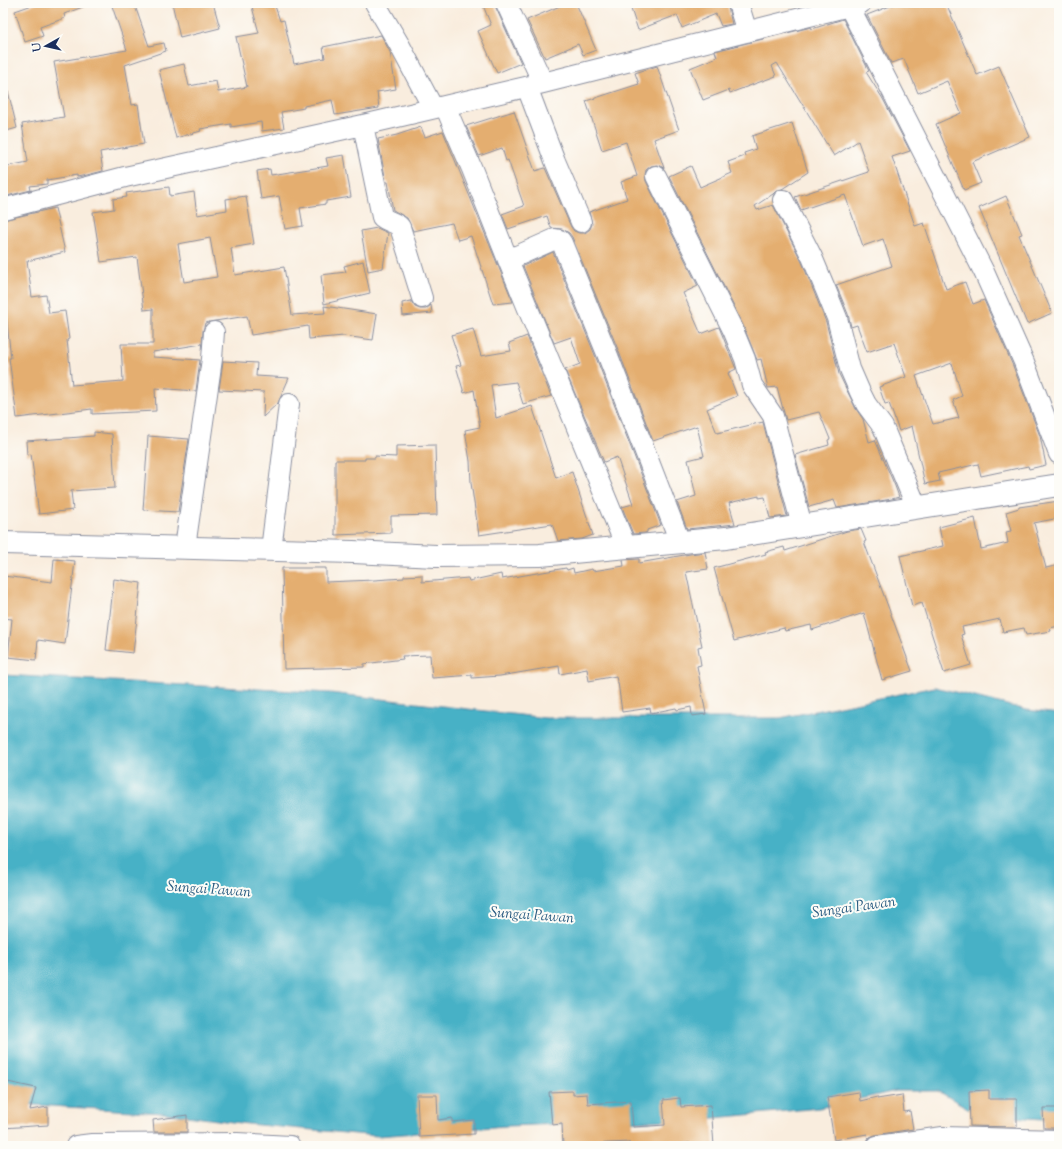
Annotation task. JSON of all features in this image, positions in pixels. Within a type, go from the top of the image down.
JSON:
[{"type":"main road","points":[[3,543],[185,547],[451,556],[540,555],[726,538],[1059,485]]},
{"type":"street","points":[[375,3],[439,107],[472,168],[508,260],[626,547]]},
{"type":"street","points":[[506,3],[535,85],[555,161],[581,222]]},
{"type":"street","points":[[738,3],[747,32]]},
{"type":"street","points":[[3,209],[125,177],[363,125],[535,85],[855,4],[984,272],[1024,362],[1059,454]]},
{"type":"street","points":[[363,125],[382,217],[400,227],[422,298]]},
{"type":"street","points":[[656,176],[733,330],[745,359],[752,385],[773,416],[802,526]]},
{"type":"street","points":[[783,200],[812,257],[827,293],[836,318],[850,369],[860,392],[866,404],[883,427],[917,508]]},
{"type":"street","points":[[508,260],[555,239],[560,240],[562,243],[680,542]]},
{"type":"street","points":[[185,547],[212,359],[214,332]]},
{"type":"street","points":[[271,550],[289,404]]},
{"type":"street","points":[[877,1146],[943,1136],[1059,1140]]},
{"type":"street","points":[[76,1146],[92,1144],[290,1146]]},
{"type":"water","name":"Sungai Pawan","points":[[3,675],[330,693],[546,718],[780,718],[935,687],[1027,710],[1059,714],[1059,1120],[980,1115],[938,1091],[896,1091],[819,1108],[704,1119],[506,1126],[378,1136],[248,1124],[164,1113],[3,1103]]},
{"type":"building","points":[[38,3],[88,3],[88,5],[64,14],[65,18],[40,27],[43,36],[25,42],[15,11]]},
{"type":"building","points":[[111,3],[134,3],[149,46],[164,43],[166,51],[125,65],[132,105],[138,104],[144,144],[100,152],[103,171],[77,177],[77,175],[47,180],[47,184],[30,186],[31,190],[3,197],[3,167],[28,162],[22,124],[64,117],[54,62],[127,50]]},
{"type":"building","points":[[172,3],[213,3],[220,28],[180,38]]},
{"type":"building","points":[[251,3],[274,3],[280,21],[284,20],[294,64],[325,58],[323,47],[381,35],[390,52],[396,89],[377,92],[379,108],[335,115],[332,100],[304,106],[304,108],[281,112],[284,128],[262,131],[261,122],[231,127],[231,124],[200,129],[201,131],[176,138],[159,70],[184,64],[189,86],[216,81],[218,92],[247,87],[236,37],[259,33]]},
{"type":"building","points":[[482,3],[495,3],[521,63],[497,73],[478,31],[491,25]]},
{"type":"building","points":[[567,3],[576,3],[596,50],[583,55],[578,44],[545,58],[527,20]]},
{"type":"building","points":[[629,3],[727,3],[732,24],[721,26],[716,14],[682,28],[677,15],[638,30]]},
{"type":"building","points":[[898,3],[946,3],[977,75],[999,66],[1030,137],[972,162],[981,183],[964,190],[936,124],[961,113],[947,81],[918,93],[904,59],[891,63],[867,15]]},
{"type":"building","points":[[843,19],[869,71],[866,72],[883,99],[910,151],[892,157],[915,226],[924,223],[946,289],[965,282],[973,304],[984,300],[1013,366],[1040,436],[1046,465],[1029,469],[1028,466],[981,476],[978,464],[938,473],[940,481],[925,484],[912,426],[899,431],[889,403],[885,404],[879,387],[906,377],[894,343],[867,352],[857,325],[851,327],[848,314],[836,285],[892,266],[883,239],[863,246],[845,195],[801,210],[795,197],[869,172],[858,141],[834,156],[777,63],[772,66],[776,76],[730,93],[729,90],[703,100],[690,68],[717,57],[715,51],[811,27],[812,29]],"holes":[[[952,363],[962,396],[953,400],[959,418],[933,424],[916,376]]]},
{"type":"building","points":[[657,66],[679,130],[654,139],[664,168],[657,165],[651,166],[646,170],[646,181],[698,286],[683,293],[701,334],[719,327],[736,369],[728,373],[737,396],[707,409],[717,433],[763,422],[787,516],[770,518],[765,497],[759,498],[759,496],[729,503],[735,524],[687,529],[677,502],[696,496],[688,460],[704,456],[697,426],[653,441],[619,352],[572,237],[569,233],[562,229],[551,228],[547,216],[508,229],[502,214],[524,206],[508,160],[506,161],[502,148],[479,156],[466,126],[514,111],[535,171],[545,168],[571,227],[574,231],[585,233],[590,229],[592,224],[589,212],[627,199],[621,182],[637,176],[626,142],[602,150],[586,101],[639,84],[635,73]]},
{"type":"building","points":[[3,91],[8,91],[17,128],[3,132]]},
{"type":"building","points":[[792,123],[808,172],[782,189],[777,190],[755,206],[757,210],[773,205],[802,262],[826,322],[839,374],[856,409],[863,419],[869,442],[875,440],[895,486],[899,497],[892,499],[837,508],[834,500],[809,507],[795,455],[829,445],[828,440],[830,439],[819,412],[786,420],[777,387],[768,388],[761,359],[757,360],[743,325],[669,176],[691,166],[700,187],[732,173],[728,162],[745,156],[744,153],[756,149],[752,136]]},
{"type":"building","points":[[421,127],[425,137],[443,131],[513,302],[493,304],[471,236],[458,240],[452,223],[413,231],[407,218],[393,210],[378,139],[397,135]]},
{"type":"building","points":[[344,155],[351,197],[326,201],[326,204],[300,208],[303,226],[285,229],[279,196],[261,199],[257,171],[270,169],[271,175],[328,166],[326,158]]},
{"type":"building","points":[[169,187],[170,196],[194,192],[197,215],[227,210],[226,199],[246,196],[254,244],[231,248],[235,275],[284,267],[292,315],[325,313],[324,306],[377,314],[373,340],[344,336],[309,339],[308,326],[251,335],[247,316],[209,322],[205,323],[202,344],[153,352],[153,357],[200,360],[196,391],[155,388],[156,411],[92,414],[92,409],[17,418],[9,358],[11,358],[6,314],[3,314],[3,220],[55,208],[65,252],[27,261],[32,297],[46,295],[49,313],[65,311],[69,339],[67,340],[72,385],[123,381],[121,344],[153,344],[153,309],[144,310],[137,257],[101,262],[93,212],[114,209],[113,199],[127,197],[126,193]],"holes":[[[210,238],[217,277],[184,282],[178,244]]]},
{"type":"building","points":[[1006,196],[1022,234],[1019,235],[1052,313],[1027,324],[979,208]]},
{"type":"building","points":[[377,228],[388,233],[383,268],[368,271],[361,231]]},
{"type":"building","points":[[553,252],[661,525],[647,530],[645,533],[633,534],[622,507],[633,504],[617,457],[604,462],[565,370],[580,364],[571,337],[554,343],[523,266]]},
{"type":"building","points":[[363,261],[370,293],[324,304],[321,275],[346,272],[344,266]]},
{"type":"building","points":[[411,301],[415,307],[420,309],[426,309],[431,305],[432,313],[403,316],[402,303]]},
{"type":"building","points":[[473,329],[481,356],[511,351],[509,343],[527,336],[551,396],[523,404],[516,382],[491,385],[496,418],[532,406],[556,478],[572,472],[593,535],[582,539],[558,541],[552,524],[479,535],[465,430],[480,427],[474,390],[464,393],[456,366],[461,365],[451,335]]},
{"type":"building","points":[[223,361],[257,363],[256,376],[289,378],[278,403],[263,417],[264,392],[219,390]]},
{"type":"building","points":[[94,432],[112,434],[115,488],[71,491],[73,510],[39,514],[31,454],[27,455],[26,441],[94,436]]},
{"type":"building","points":[[148,436],[189,439],[178,512],[143,510]]},
{"type":"building","points":[[435,445],[437,515],[391,516],[391,533],[335,535],[335,460],[365,460],[365,458],[375,458],[375,456],[396,457],[396,446]]},
{"type":"building","points":[[1059,501],[1059,518],[1034,523],[1046,568],[1059,565],[1059,626],[1050,628],[1051,631],[1026,635],[1024,628],[1003,632],[1000,619],[962,627],[964,634],[961,635],[971,665],[944,673],[922,603],[912,606],[900,556],[943,546],[939,527],[975,518],[981,549],[1008,543],[1006,532],[1011,531],[1006,512],[1019,507]]},
{"type":"building","points":[[861,529],[866,541],[864,542],[912,671],[882,680],[864,613],[812,630],[811,625],[785,631],[784,628],[734,641],[714,568],[766,554],[765,552],[784,547],[785,551],[847,531]]},
{"type":"building","points":[[705,552],[708,569],[686,572],[702,646],[698,647],[701,665],[697,666],[706,714],[692,716],[691,707],[677,710],[676,708],[651,713],[650,708],[622,712],[616,676],[589,681],[587,669],[560,674],[559,666],[500,676],[472,678],[472,675],[432,678],[430,655],[402,656],[403,659],[364,664],[364,667],[284,669],[282,568],[326,568],[326,582],[404,578],[404,576],[422,575],[422,582],[468,578],[469,581],[501,574],[502,579],[566,568],[567,570],[573,568],[574,573],[592,569],[593,571],[624,566],[623,560],[639,559],[639,563]]},
{"type":"building","points":[[54,559],[75,561],[65,644],[38,640],[36,660],[8,657],[12,619],[3,618],[3,576],[52,582]]},
{"type":"building","points":[[114,579],[141,583],[133,653],[106,650]]},
{"type":"building","points":[[3,1081],[36,1088],[30,1110],[48,1107],[48,1125],[3,1128]]},
{"type":"building","points":[[989,1090],[989,1099],[1017,1099],[1017,1127],[970,1126],[969,1091]]},
{"type":"building","points":[[573,1091],[573,1095],[587,1094],[588,1104],[631,1101],[633,1127],[665,1125],[663,1100],[680,1098],[681,1107],[711,1105],[714,1146],[691,1146],[690,1143],[629,1146],[629,1142],[591,1144],[591,1146],[563,1146],[562,1124],[552,1125],[549,1092]]},
{"type":"building","points":[[859,1092],[860,1101],[877,1097],[877,1099],[902,1095],[904,1112],[910,1111],[913,1129],[875,1135],[870,1137],[868,1140],[867,1134],[834,1140],[827,1097]]},
{"type":"building","points":[[417,1095],[437,1095],[438,1120],[452,1118],[452,1122],[474,1120],[474,1134],[419,1137]]},
{"type":"building","points":[[1043,1108],[1059,1108],[1059,1128],[1044,1128]]},
{"type":"building","points":[[187,1115],[187,1132],[154,1132],[153,1120]]}]
